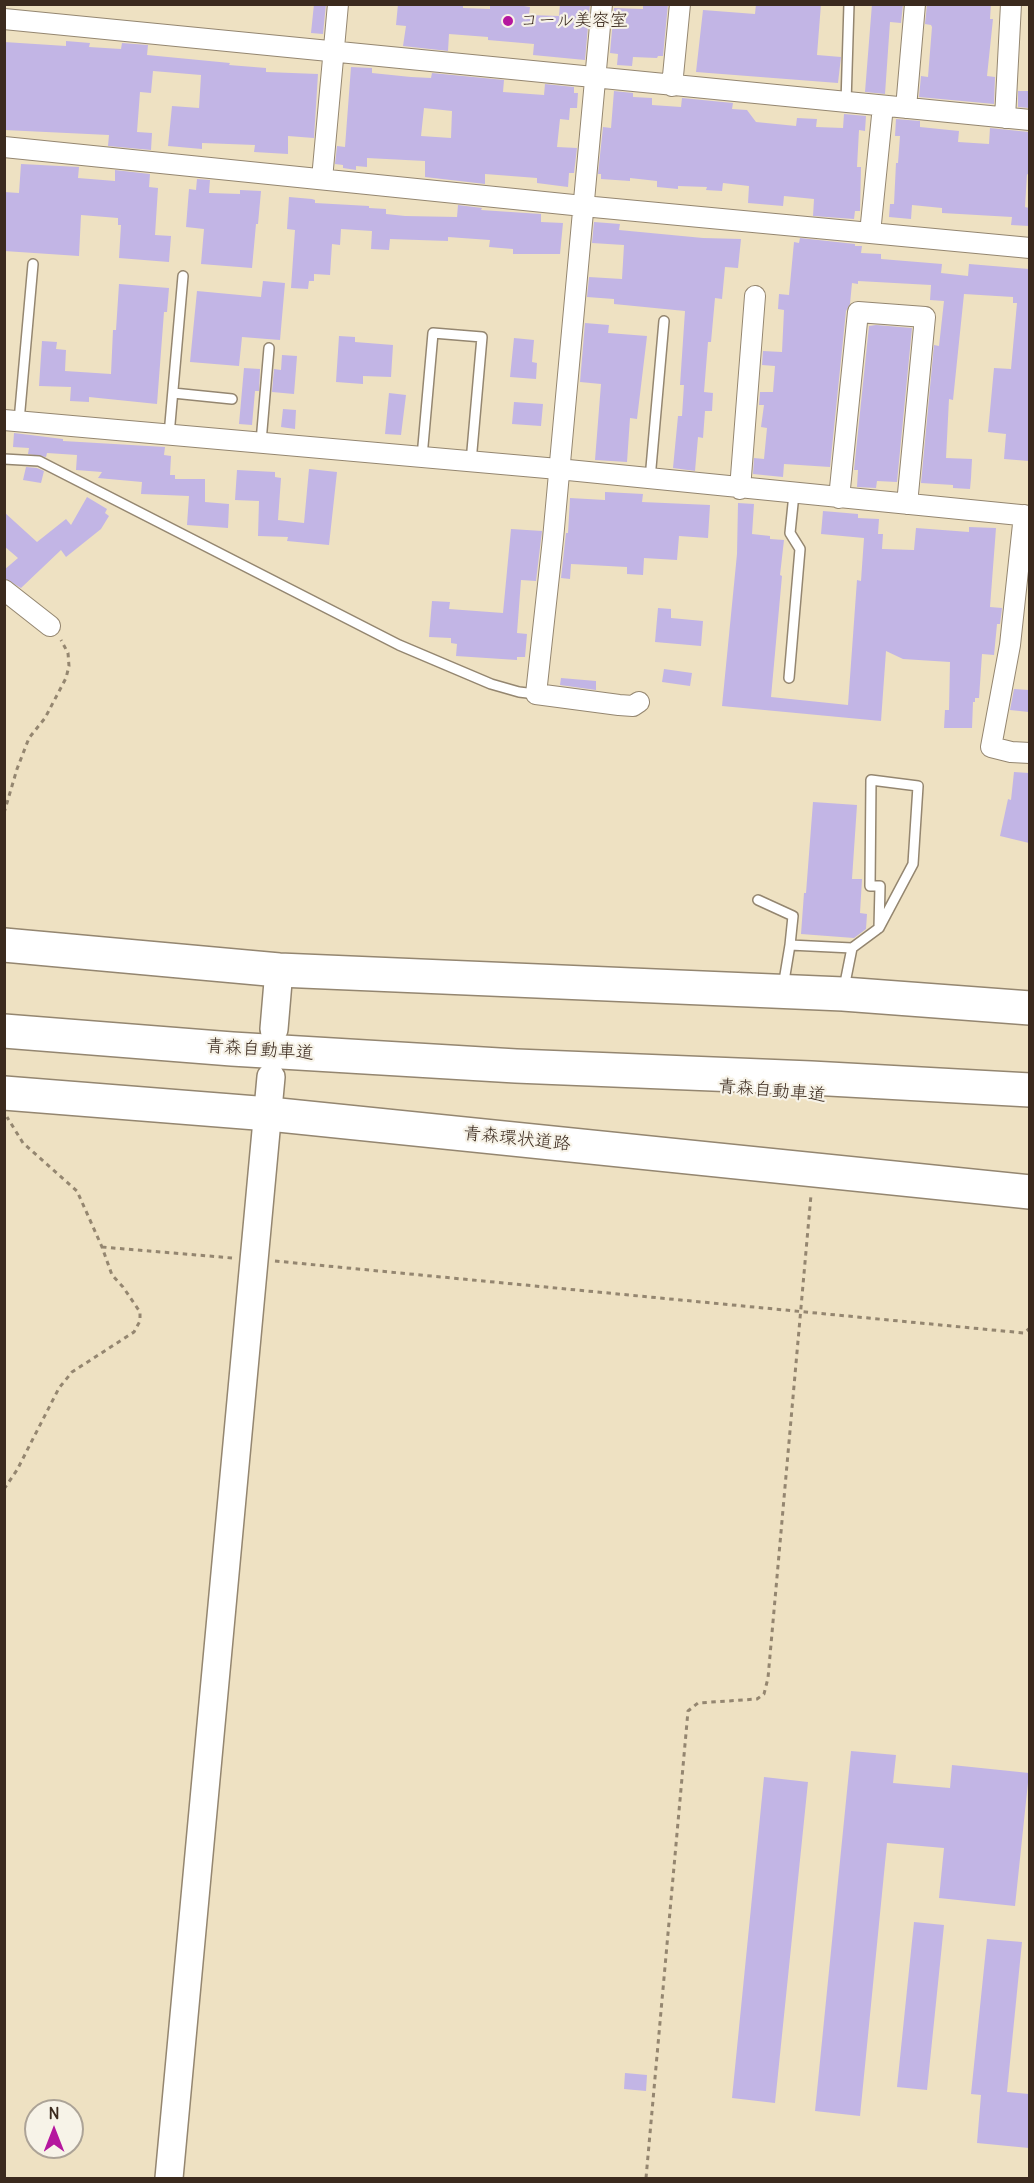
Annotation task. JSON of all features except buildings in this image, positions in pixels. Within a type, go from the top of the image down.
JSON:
[{"type":"highway","points":[[4,945],[279,970],[843,994],[1029,1008]]},
{"type":"highway","name":"青森自動車道","points":[[4,1031],[232,1049],[516,1066],[811,1077],[1029,1090]]},
{"type":"highway","name":"青森自動車道","points":[[516,1066],[808,1095],[1029,1113]]},
{"type":"highway","name":"青森環状道路","points":[[5,1104],[269,1114],[1029,1192]]},
{"type":"street","points":[[322,179],[338,4]]},
{"type":"street","points":[[602,4],[536,694],[619,705],[633,706],[639,702]]},
{"type":"street","points":[[672,86],[680,4]]},
{"type":"street","points":[[906,108],[915,4]]},
{"type":"street","points":[[1005,118],[1011,4]]},
{"type":"street","points":[[4,19],[1029,120]]},
{"type":"street","points":[[870,233],[883,106]]},
{"type":"street","points":[[4,147],[583,206],[1029,248]]},
{"type":"street","points":[[740,489],[755,296]]},
{"type":"street","points":[[839,498],[858,312],[925,317],[907,504]]},
{"type":"street","points":[[12,421],[261,442],[1027,515],[1010,645],[992,747],[1011,752],[1029,753]]},
{"type":"street","points":[[4,590],[50,626]]},
{"type":"street","points":[[274,1029],[279,970]]},
{"type":"street","points":[[169,2178],[271,1077]]},
{"type":"lane","points":[[846,103],[849,4]]},
{"type":"lane","points":[[12,421],[33,264]]},
{"type":"lane","points":[[169,435],[183,276]]},
{"type":"lane","points":[[650,479],[664,321]]},
{"type":"lane","points":[[422,457],[433,333],[482,337],[471,462]]},
{"type":"lane","points":[[261,442],[269,348]]},
{"type":"lane","points":[[173,393],[232,399]]},
{"type":"lane","points":[[4,459],[39,461],[399,645],[491,684],[536,694]]},
{"type":"lane","points":[[789,678],[800,549],[790,533],[794,494]]},
{"type":"lane","points":[[790,945],[852,948],[879,928],[913,864],[918,786],[871,780],[870,886],[880,886],[879,928]]},
{"type":"lane","points":[[758,900],[793,916],[783,991]]},
{"type":"lane","points":[[843,994],[852,948]]},
{"type":"path","points":[[4,813],[16,769],[29,738],[45,718],[66,678],[69,666],[68,653],[64,644],[50,626]]},
{"type":"path","points":[[4,1489],[59,1388],[72,1372],[134,1332],[140,1321],[140,1312],[112,1275],[77,1191],[23,1143],[5,1104]]},
{"type":"path","points":[[646,2178],[688,1711],[698,1703],[757,1699],[764,1694],[768,1678],[814,1170]]},
{"type":"path","points":[[102,1247],[1024,1333],[1029,1328]]},
{"type":"place","name":"コール美容室","points":[[508,21]]}]
